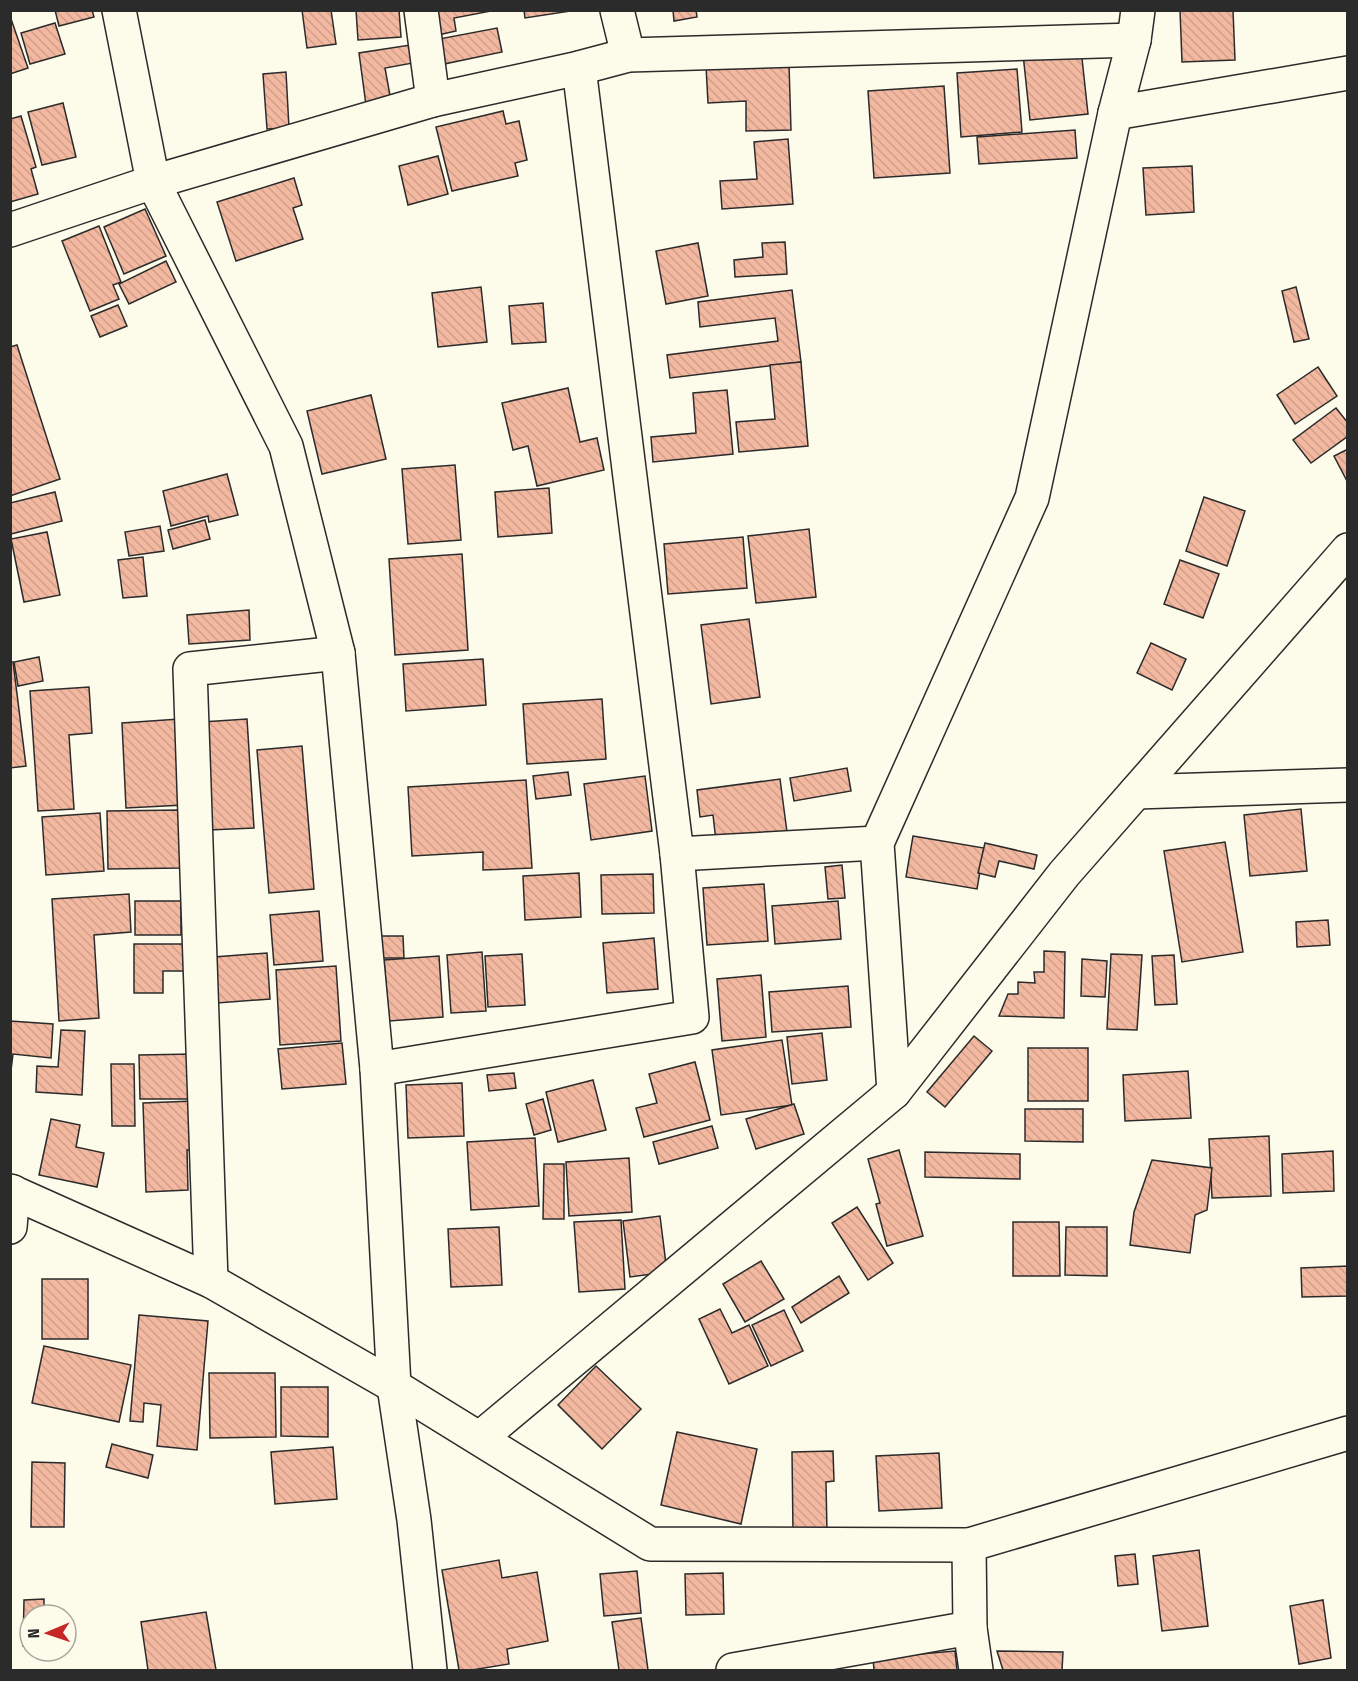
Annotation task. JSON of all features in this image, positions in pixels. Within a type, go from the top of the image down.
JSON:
[{"type":"street","points":[[119,10],[153,182],[286,446],[338,653],[376,1069],[394,1386],[414,1520],[430,1671]]},
{"type":"street","points":[[421,10],[433,100]]},
{"type":"street","points":[[617,10],[628,55]]},
{"type":"street","points":[[10,230],[153,182],[433,100],[628,55],[1136,25],[1032,498],[877,843],[894,1092]]},
{"type":"street","points":[[376,1069],[692,1017],[676,854],[579,68]]},
{"type":"street","points":[[1115,113],[1347,74]]},
{"type":"street","points":[[480,1438],[894,1092],[1064,874],[1347,550]]},
{"type":"street","points":[[211,1281],[190,669],[338,653]]},
{"type":"street","points":[[1136,792],[1347,785]]},
{"type":"street","points":[[676,854],[877,843]]},
{"type":"street","points":[[10,1227],[12,1192],[211,1281],[394,1386],[650,1544],[969,1545],[1347,1433]]},
{"type":"street","points":[[969,1545],[970,1628],[976,1671]]},
{"type":"street","points":[[732,1671],[970,1628]]},
{"type":"building","points":[[55,10],[92,10],[94,17],[59,26]]},
{"type":"building","points":[[302,10],[331,10],[336,44],[307,48]]},
{"type":"building","points":[[356,10],[399,10],[401,37],[358,40]]},
{"type":"building","points":[[434,10],[496,10],[454,18],[456,31],[438,35]]},
{"type":"building","points":[[524,10],[577,10],[525,18]]},
{"type":"building","points":[[673,10],[696,10],[697,17],[674,21]]},
{"type":"building","points":[[1180,10],[1233,10],[1235,60],[1182,62]]},
{"type":"building","points":[[10,16],[28,68],[10,74]]},
{"type":"building","points":[[55,23],[65,54],[30,64],[21,33]]},
{"type":"building","points":[[497,28],[502,52],[444,64],[439,39]]},
{"type":"building","points":[[410,45],[413,63],[385,68],[391,101],[366,105],[359,53]]},
{"type":"building","points":[[1081,49],[1088,114],[1030,120],[1023,54]]},
{"type":"building","points":[[789,64],[791,130],[746,131],[746,101],[708,103],[706,66]]},
{"type":"building","points":[[1017,69],[1022,132],[961,137],[957,73]]},
{"type":"building","points":[[286,72],[289,128],[267,129],[263,74]]},
{"type":"building","points":[[944,86],[950,173],[874,178],[868,91]]},
{"type":"building","points":[[63,103],[76,157],[42,165],[28,112]]},
{"type":"building","points":[[503,111],[506,124],[519,121],[527,160],[515,163],[518,176],[452,191],[436,127]]},
{"type":"building","points":[[21,116],[36,167],[31,169],[38,194],[10,202],[10,119]]},
{"type":"building","points":[[1075,130],[1077,158],[979,164],[977,137]]},
{"type":"building","points":[[788,139],[793,204],[722,209],[720,181],[757,179],[754,142]]},
{"type":"building","points":[[438,156],[448,194],[408,205],[399,166]]},
{"type":"building","points":[[1192,166],[1194,212],[1146,215],[1143,168]]},
{"type":"building","points":[[294,178],[302,205],[293,208],[303,239],[236,261],[217,202]]},
{"type":"building","points":[[145,209],[166,256],[124,274],[104,227]]},
{"type":"building","points":[[99,226],[121,282],[113,285],[119,299],[90,311],[62,241]]},
{"type":"building","points":[[785,242],[787,274],[735,277],[734,260],[763,257],[762,243]]},
{"type":"building","points":[[698,243],[708,296],[666,304],[656,251]]},
{"type":"building","points":[[166,261],[176,282],[129,304],[119,284]]},
{"type":"building","points":[[481,287],[487,342],[438,347],[432,293]]},
{"type":"building","points":[[1296,287],[1309,339],[1294,342],[1282,291]]},
{"type":"building","points":[[792,290],[801,362],[670,378],[667,355],[778,341],[775,318],[700,327],[698,302]]},
{"type":"building","points":[[543,303],[546,342],[512,344],[509,306]]},
{"type":"building","points":[[118,305],[127,326],[100,337],[91,316]]},
{"type":"building","points":[[17,345],[60,479],[10,496],[10,347]]},
{"type":"building","points":[[801,362],[808,446],[739,452],[736,422],[775,419],[770,365]]},
{"type":"building","points":[[1318,367],[1337,396],[1295,424],[1277,395]]},
{"type":"building","points":[[568,388],[580,442],[597,438],[604,470],[537,486],[528,446],[513,450],[502,403]]},
{"type":"building","points":[[727,390],[733,454],[653,462],[651,437],[696,433],[693,393]]},
{"type":"building","points":[[371,395],[386,459],[322,474],[307,411]]},
{"type":"building","points":[[1336,408],[1348,423],[1348,436],[1311,463],[1293,440]]},
{"type":"building","points":[[1348,449],[1348,481],[1347,481],[1334,456]]},
{"type":"building","points":[[455,465],[461,540],[408,544],[402,469]]},
{"type":"building","points":[[227,474],[238,515],[209,522],[208,516],[171,526],[163,491]]},
{"type":"building","points":[[549,488],[552,533],[498,537],[495,492]]},
{"type":"building","points":[[55,492],[62,521],[11,534],[10,503]]},
{"type":"building","points":[[1204,497],[1245,511],[1227,566],[1186,551]]},
{"type":"building","points":[[205,520],[210,539],[173,549],[168,530]]},
{"type":"building","points":[[160,526],[164,551],[129,556],[125,532]]},
{"type":"building","points":[[809,529],[816,597],[756,603],[748,536]]},
{"type":"building","points":[[47,532],[60,595],[24,602],[11,539]]},
{"type":"building","points":[[743,537],[747,588],[668,594],[664,544]]},
{"type":"building","points":[[462,554],[468,650],[395,655],[389,559]]},
{"type":"building","points":[[143,557],[147,596],[123,598],[118,560]]},
{"type":"building","points":[[1180,560],[1219,574],[1203,618],[1164,604]]},
{"type":"building","points":[[249,610],[250,640],[189,644],[187,615]]},
{"type":"building","points":[[749,619],[760,697],[711,704],[701,625]]},
{"type":"building","points":[[1151,643],[1186,659],[1172,690],[1137,673]]},
{"type":"building","points":[[39,657],[43,681],[18,686],[14,662]]},
{"type":"building","points":[[483,659],[486,705],[406,711],[403,664]]},
{"type":"building","points":[[10,662],[13,662],[26,766],[10,768]]},
{"type":"building","points":[[89,687],[92,733],[69,735],[74,809],[38,811],[30,691]]},
{"type":"building","points":[[602,699],[606,759],[527,764],[523,704]]},
{"type":"building","points":[[179,719],[184,805],[126,808],[122,723]]},
{"type":"building","points":[[247,719],[254,828],[209,830],[202,722]]},
{"type":"building","points":[[302,746],[314,889],[269,893],[257,750]]},
{"type":"building","points":[[847,768],[851,791],[794,801],[790,778]]},
{"type":"building","points":[[568,772],[571,795],[536,799],[533,776]]},
{"type":"building","points":[[645,776],[652,831],[591,840],[584,784]]},
{"type":"building","points":[[780,779],[787,832],[716,841],[713,815],[700,817],[697,790]]},
{"type":"building","points":[[526,780],[532,868],[483,870],[483,852],[412,856],[408,787]]},
{"type":"building","points":[[1301,809],[1307,871],[1250,876],[1244,815]]},
{"type":"building","points":[[181,810],[182,868],[108,869],[107,811]]},
{"type":"building","points":[[100,813],[104,871],[46,875],[42,817]]},
{"type":"building","points":[[913,836],[984,848],[977,889],[906,877]]},
{"type":"building","points":[[1225,842],[1243,952],[1182,962],[1164,851]]},
{"type":"building","points":[[985,843],[1037,855],[1034,869],[999,861],[995,877],[978,873]]},
{"type":"building","points":[[842,865],[845,898],[828,899],[825,867]]},
{"type":"building","points":[[579,873],[581,917],[525,920],[523,876]]},
{"type":"building","points":[[653,874],[654,913],[602,914],[601,875]]},
{"type":"building","points":[[764,884],[768,941],[707,945],[703,888]]},
{"type":"building","points":[[129,894],[131,932],[94,935],[99,1018],[59,1021],[52,899]]},
{"type":"building","points":[[135,901],[181,901],[181,935],[135,935]]},
{"type":"building","points":[[838,901],[841,939],[775,944],[772,906]]},
{"type":"building","points":[[319,911],[323,961],[274,965],[270,915]]},
{"type":"building","points":[[1328,920],[1330,945],[1297,947],[1296,922]]},
{"type":"building","points":[[379,936],[403,936],[404,958],[379,958]]},
{"type":"building","points":[[654,938],[658,989],[607,993],[603,943]]},
{"type":"building","points":[[134,944],[192,944],[192,971],[163,971],[163,993],[134,993]]},
{"type":"building","points":[[1044,951],[1065,952],[1064,1018],[999,1016],[1008,994],[1018,994],[1018,982],[1035,983],[1034,972],[1044,972]]},
{"type":"building","points":[[482,952],[486,1011],[451,1013],[447,955]]},
{"type":"building","points":[[267,953],[270,999],[217,1003],[214,957]]},
{"type":"building","points":[[522,954],[525,1005],[488,1007],[485,956]]},
{"type":"building","points":[[1111,954],[1142,955],[1137,1030],[1107,1029]]},
{"type":"building","points":[[1174,955],[1177,1004],[1155,1005],[1152,956]]},
{"type":"building","points":[[439,956],[443,1017],[389,1021],[384,960]]},
{"type":"building","points":[[1082,959],[1107,961],[1105,997],[1081,996]]},
{"type":"building","points":[[336,966],[341,1041],[280,1045],[276,970]]},
{"type":"building","points":[[761,975],[766,1037],[722,1041],[717,979]]},
{"type":"building","points":[[848,986],[851,1027],[772,1032],[769,992]]},
{"type":"building","points":[[10,1021],[53,1024],[51,1058],[13,1054],[10,1079]]},
{"type":"building","points":[[61,1030],[85,1031],[82,1095],[36,1092],[37,1066],[58,1067]]},
{"type":"building","points":[[822,1033],[827,1080],[792,1084],[787,1037]]},
{"type":"building","points":[[974,1036],[992,1051],[945,1107],[927,1092]]},
{"type":"building","points":[[782,1040],[792,1105],[721,1115],[712,1050]]},
{"type":"building","points":[[342,1043],[346,1084],[282,1089],[278,1049]]},
{"type":"building","points":[[1028,1048],[1088,1048],[1088,1101],[1028,1101]]},
{"type":"building","points":[[194,1054],[194,1099],[140,1099],[139,1055]]},
{"type":"building","points":[[695,1062],[710,1120],[644,1137],[636,1108],[657,1103],[649,1074]]},
{"type":"building","points":[[111,1064],[134,1064],[135,1126],[112,1126]]},
{"type":"building","points":[[1188,1071],[1191,1118],[1125,1121],[1123,1075]]},
{"type":"building","points":[[514,1073],[516,1088],[489,1091],[487,1075]]},
{"type":"building","points":[[593,1080],[606,1130],[558,1142],[546,1092]]},
{"type":"building","points":[[462,1083],[464,1136],[408,1138],[406,1085]]},
{"type":"building","points":[[543,1099],[551,1130],[534,1135],[526,1104]]},
{"type":"building","points":[[193,1101],[194,1150],[187,1150],[188,1190],[146,1192],[143,1103]]},
{"type":"building","points":[[794,1104],[804,1134],[756,1149],[746,1119]]},
{"type":"building","points":[[1025,1109],[1083,1109],[1083,1142],[1025,1141]]},
{"type":"building","points":[[51,1119],[80,1125],[76,1147],[104,1153],[97,1187],[39,1175]]},
{"type":"building","points":[[712,1126],[718,1148],[659,1164],[653,1142]]},
{"type":"building","points":[[1269,1136],[1271,1196],[1212,1198],[1209,1139]]},
{"type":"building","points":[[535,1138],[539,1206],[471,1210],[467,1142]]},
{"type":"building","points":[[899,1150],[923,1236],[887,1246],[876,1204],[880,1203],[868,1159]]},
{"type":"building","points":[[1333,1151],[1334,1191],[1283,1193],[1282,1154]]},
{"type":"building","points":[[925,1152],[1020,1154],[1020,1179],[925,1177]]},
{"type":"building","points":[[629,1158],[632,1212],[569,1216],[566,1162]]},
{"type":"building","points":[[1152,1160],[1212,1168],[1207,1210],[1195,1215],[1190,1253],[1130,1245],[1134,1212]]},
{"type":"building","points":[[544,1164],[564,1164],[564,1219],[543,1219]]},
{"type":"building","points":[[857,1207],[893,1263],[868,1280],[832,1223]]},
{"type":"building","points":[[660,1216],[667,1272],[630,1277],[623,1221]]},
{"type":"building","points":[[621,1220],[625,1289],[579,1292],[574,1222]]},
{"type":"building","points":[[1013,1222],[1059,1222],[1060,1276],[1013,1276]]},
{"type":"building","points":[[499,1227],[502,1285],[451,1287],[448,1229]]},
{"type":"building","points":[[1066,1227],[1107,1227],[1107,1276],[1065,1275]]},
{"type":"building","points":[[761,1261],[784,1299],[745,1322],[723,1284]]},
{"type":"building","points":[[1348,1266],[1348,1296],[1302,1297],[1301,1268]]},
{"type":"building","points":[[839,1276],[849,1293],[801,1323],[792,1307]]},
{"type":"building","points":[[42,1279],[88,1279],[88,1339],[42,1339]]},
{"type":"building","points":[[720,1309],[732,1333],[749,1325],[768,1366],[729,1384],[699,1319]]},
{"type":"building","points":[[784,1310],[803,1351],[771,1366],[752,1325]]},
{"type":"building","points":[[139,1315],[208,1321],[197,1450],[157,1446],[161,1405],[144,1403],[143,1422],[130,1421]]},
{"type":"building","points":[[44,1346],[131,1365],[119,1422],[32,1403]]},
{"type":"building","points":[[596,1366],[641,1409],[602,1449],[558,1405]]},
{"type":"building","points":[[209,1373],[275,1373],[276,1437],[210,1438]]},
{"type":"building","points":[[281,1387],[328,1387],[328,1437],[281,1436]]},
{"type":"building","points":[[677,1432],[757,1449],[741,1524],[661,1505]]},
{"type":"building","points":[[112,1444],[153,1455],[148,1478],[106,1467]]},
{"type":"building","points":[[333,1447],[337,1499],[275,1504],[271,1452]]},
{"type":"building","points":[[833,1451],[834,1481],[826,1482],[827,1532],[793,1532],[792,1452]]},
{"type":"building","points":[[939,1453],[942,1508],[879,1511],[876,1456]]},
{"type":"building","points":[[32,1462],[65,1463],[64,1527],[31,1527]]},
{"type":"building","points":[[1199,1550],[1208,1626],[1162,1631],[1153,1556]]},
{"type":"building","points":[[1135,1554],[1138,1584],[1118,1586],[1115,1556]]},
{"type":"building","points":[[499,1560],[502,1578],[537,1572],[548,1641],[507,1649],[509,1664],[459,1670],[442,1570]]},
{"type":"building","points":[[637,1571],[641,1613],[604,1616],[600,1574]]},
{"type":"building","points":[[723,1573],[724,1614],[686,1615],[685,1574]]},
{"type":"building","points":[[44,1599],[44,1603],[24,1603],[24,1600]]},
{"type":"building","points":[[1323,1600],[1331,1658],[1299,1664],[1290,1606]]},
{"type":"building","points":[[206,1612],[216,1670],[148,1670],[141,1622]]},
{"type":"building","points":[[641,1618],[648,1670],[619,1670],[612,1622]]},
{"type":"building","points":[[955,1651],[957,1670],[874,1670],[873,1658]]},
{"type":"building","points":[[997,1651],[1063,1652],[1062,1670],[1003,1670]]}]
